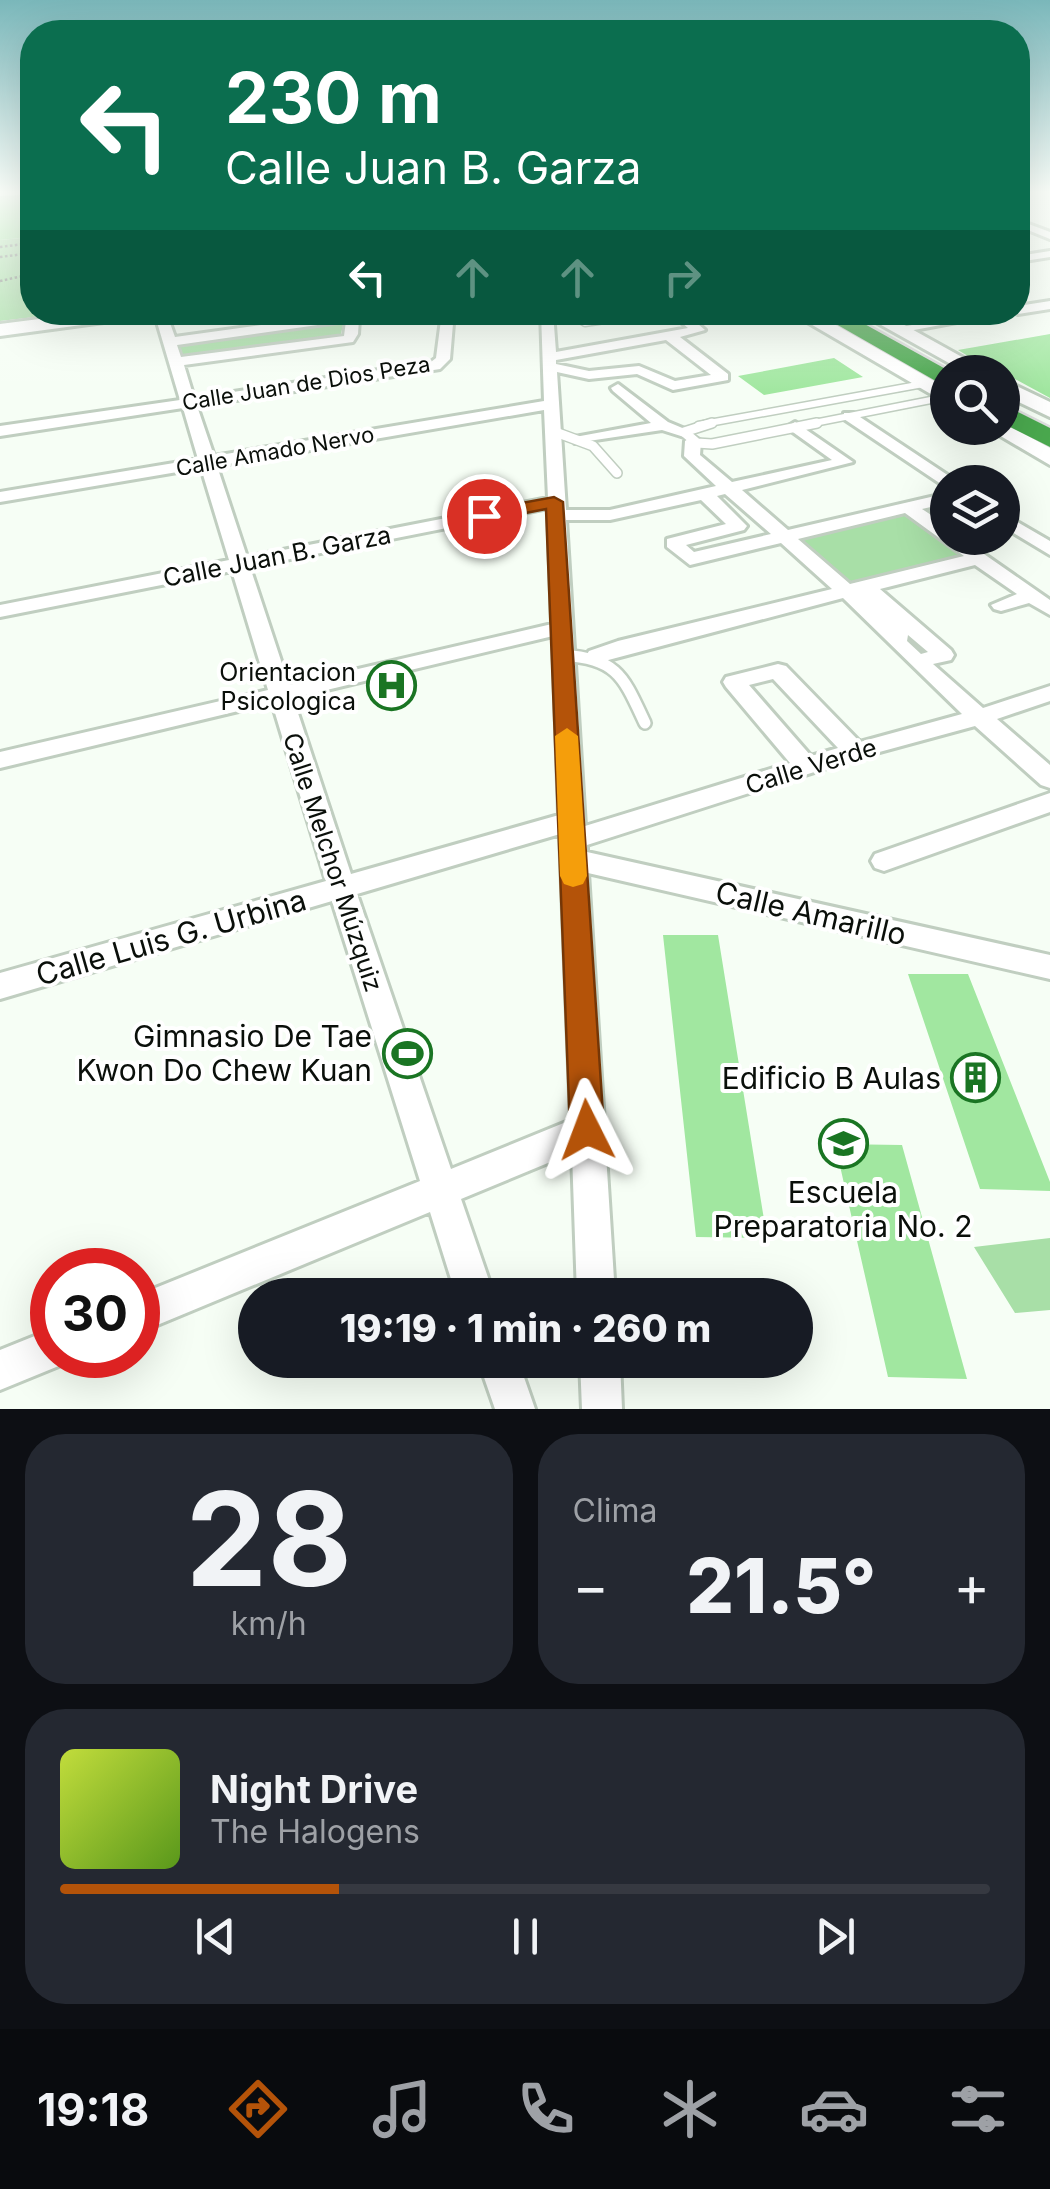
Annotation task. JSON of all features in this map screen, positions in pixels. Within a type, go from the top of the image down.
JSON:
[{"type":"highway","points":[[846,325],[930,380]]},
{"type":"highway","points":[[874,325],[930,356]]},
{"type":"highway","points":[[1020,406],[1050,422]]},
{"type":"highway","points":[[1020,422],[1050,439]]},
{"type":"main road","points":[[0,330],[39,325]]},
{"type":"main road","points":[[825,325],[930,380]]},
{"type":"main road","points":[[891,325],[947,355]]},
{"type":"main road","points":[[1020,394],[1050,410]]},
{"type":"main road","points":[[1020,441],[1050,458]]},
{"type":"street","name":"Calle Melchor Múzquiz","points":[[164,325],[469,1278]]},
{"type":"street","points":[[173,352],[312,325]]},
{"type":"street","points":[[173,352],[348,339],[353,325]]},
{"type":"street","name":"Calle Juan de Dios Peza","points":[[0,431],[435,366],[443,358],[447,325]]},
{"type":"street","points":[[554,325],[548,361],[550,417],[595,1278]]},
{"type":"street","points":[[548,361],[699,330],[692,325]]},
{"type":"street","points":[[898,329],[923,325]]},
{"type":"street","points":[[548,361],[589,375],[639,370],[673,386],[715,380],[722,374],[671,336]]},
{"type":"street","points":[[618,388],[663,425],[688,437],[692,456],[786,537],[943,654],[917,662],[1050,779]]},
{"type":"street","name":"Calle Juan de Dios Peza","points":[[0,417],[112,401],[118,403],[122,412]]},
{"type":"street","points":[[850,416],[930,469]]},
{"type":"street","name":"Calle Amado Nervo","points":[[0,497],[207,462],[550,417]]},
{"type":"street","points":[[581,440],[663,425]]},
{"type":"street","name":"Calle Juan B. Garza","points":[[0,611],[554,508],[610,515],[845,462],[795,426]]},
{"type":"street","points":[[706,495],[738,526],[673,543],[690,559],[930,502]]},
{"type":"street","points":[[908,508],[930,523]]},
{"type":"street","points":[[1020,530],[1050,549]]},
{"type":"street","points":[[974,555],[1050,609]]},
{"type":"street","points":[[598,656],[978,558]]},
{"type":"street","points":[[1001,604],[1032,596]]},
{"type":"street","points":[[0,760],[560,628]]},
{"type":"street","points":[[807,767],[734,682],[778,671],[855,751]]},
{"type":"street","name":"Calle Verde","points":[[572,840],[855,751],[980,718],[1050,692]]},
{"type":"street","points":[[884,862],[1050,802]]},
{"type":"street","name":"Calle Luis G. Urbina","points":[[0,986],[342,888],[572,840]]},
{"type":"street","name":"Calle Amarillo","points":[[572,840],[1050,967]]},
{"type":"street","points":[[160,1305],[587,1130]]},
{"type":"street","points":[[0,1370],[30,1358]]},
{"type":"street","points":[[504,1378],[515,1409]]},
{"type":"street","points":[[601,1378],[602,1409]]},
{"type":"lane","points":[[930,384],[690,428],[688,437],[712,444],[930,401]]},
{"type":"lane","points":[[550,417],[600,453],[617,474]]},
{"type":"lane","points":[[562,655],[598,656],[620,672],[645,723]]},
{"type":"green space","points":[[0,260],[20,260],[20,319],[0,321]]},
{"type":"green space","points":[[294,325],[343,325],[339,341],[176,362],[170,342]]},
{"type":"green space","points":[[908,514],[930,531],[930,555],[962,555],[847,584],[797,540]]},
{"type":"green space","points":[[1050,1238],[1050,1310],[1015,1313],[974,1247]]},
{"type":"building","points":[[1050,334],[1050,398],[1020,382],[1020,355],[966,355],[958,350]]},
{"type":"building","points":[[834,358],[863,377],[764,395],[738,376]]},
{"type":"building","points":[[663,935],[718,935],[767,1238],[696,1237]]},
{"type":"building","name":"Edificio B Aulas","points":[[908,974],[968,974],[1050,1182],[1050,1191],[980,1189]]},
{"type":"building","points":[[835,1144],[902,1145],[967,1379],[888,1377]]},
{"type":"slow traffic","points":[[567,736],[573,876]]},
{"type":"place","name":"Orientacion Psicologica","points":[[391,686]]},
{"type":"place","name":"Gimnasio De Tae Kwon Do Chew Kuan","points":[[407,1053]]},
{"type":"place","name":"Edificio B Aulas","points":[[976,1078]]},
{"type":"place","name":"Escuela Preparatoria No. 2","points":[[843,1143]]},
{"type":"route","points":[[484,516],[554,502],[587,1130]]}]
